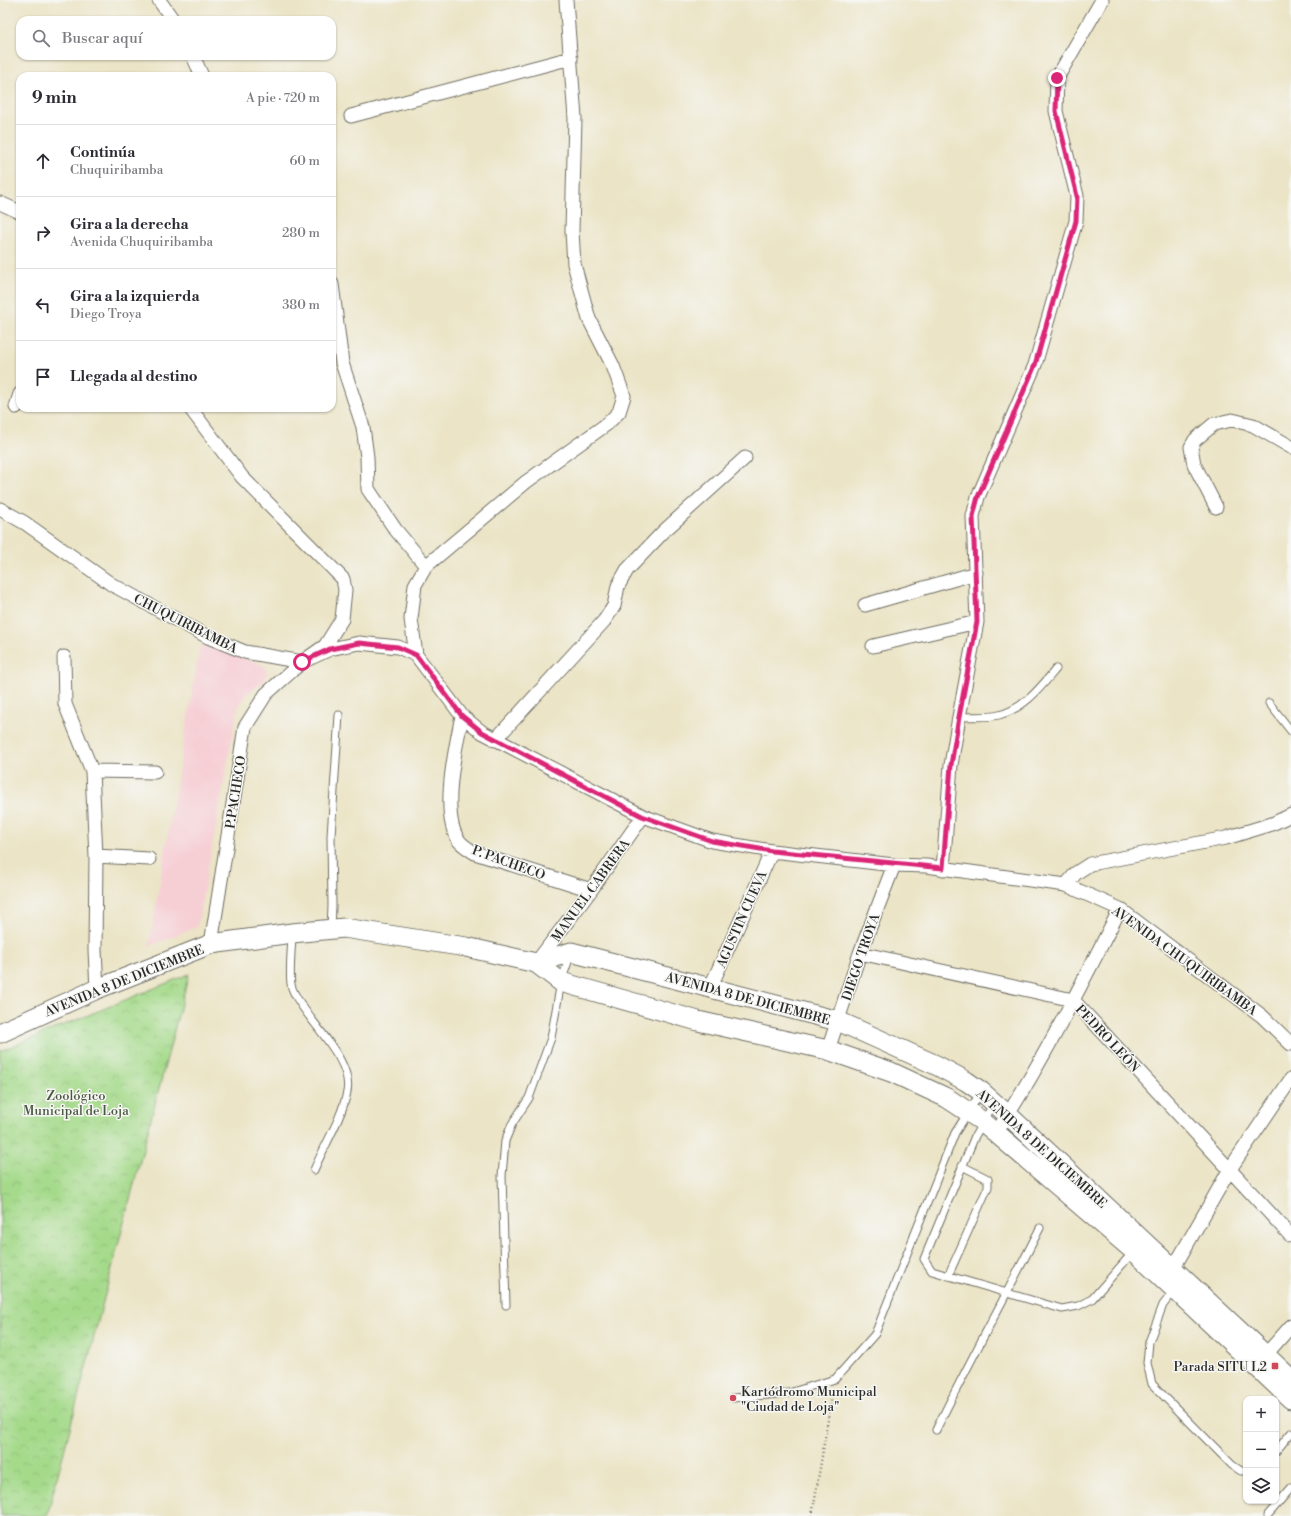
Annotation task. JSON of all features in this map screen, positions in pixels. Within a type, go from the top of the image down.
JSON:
[{"type":"main road","name":"AVENIDA 8 DE DICIEMBRE","points":[[0,1033],[97,989],[211,944],[292,933],[344,928],[466,947],[536,963],[561,982],[698,1021],[828,1050],[891,1072],[947,1098],[982,1122],[1139,1246]]},
{"type":"main road","name":"AVENIDA 8 DE DICIEMBRE","points":[[571,952],[838,1021],[966,1080],[1008,1115],[1171,1280],[1261,1360],[1291,1379]]},
{"type":"main road","points":[[536,963],[571,952]]},
{"type":"main road","name":"AVENIDA 8 DE DICIEMBRE","points":[[1261,1360],[1291,1399]]},
{"type":"street","points":[[159,0],[170,16]]},
{"type":"street","points":[[416,655],[411,620],[415,585],[426,566],[526,482],[608,424],[619,412],[624,396],[613,366],[589,319],[574,264],[572,231],[575,118],[566,0]]},
{"type":"street","points":[[943,868],[951,765],[977,622],[973,516],[978,497],[1035,365],[1076,221],[1077,196],[1056,111],[1057,78],[1102,0]]},
{"type":"street","points":[[351,116],[571,58]]},
{"type":"street","points":[[195,60],[200,72]]},
{"type":"street","points":[[0,203],[16,210]]},
{"type":"street","points":[[336,316],[342,363],[363,427],[367,457],[368,489],[395,529],[426,566]]},
{"type":"street","points":[[193,412],[242,477],[343,578],[345,590],[342,619],[324,646],[302,662]]},
{"type":"street","points":[[1216,507],[1194,464],[1191,447],[1195,440],[1214,424],[1232,420],[1253,425],[1291,447]]},
{"type":"street","points":[[495,740],[604,620],[614,606],[618,586],[627,570],[664,531],[745,458]]},
{"type":"street","name":"CHUQUIRIBAMBA","points":[[0,509],[25,523],[111,584],[208,637],[246,652],[302,662]]},
{"type":"street","points":[[865,605],[976,573]]},
{"type":"street","points":[[873,646],[977,622]]},
{"type":"street","points":[[302,662],[330,649],[359,643],[398,647],[416,655]]},
{"type":"street","name":"AVENIDA CHUQUIRIBAMBA","points":[[416,655],[462,716],[482,732],[642,816],[712,841],[772,851],[894,865],[943,868],[1066,885],[1120,909],[1262,1016],[1291,1044]]},
{"type":"street","points":[[64,657],[65,704],[92,771],[96,856],[95,950],[97,989]]},
{"type":"street","name":"P.PACHECO","points":[[211,944],[245,727],[266,694],[302,662]]},
{"type":"street","name":"P. PACHECO","points":[[462,716],[454,752],[449,810],[453,826],[460,841],[475,853],[591,890]]},
{"type":"street","points":[[92,771],[155,772]]},
{"type":"street","points":[[1066,885],[1076,873],[1090,864],[1226,838],[1272,824],[1291,815]]},
{"type":"street","name":"MANUEL CABRERA","points":[[536,963],[591,890],[642,816]]},
{"type":"street","name":"AGUSTIN CUEVA","points":[[710,988],[772,851]]},
{"type":"street","points":[[96,856],[149,859]]},
{"type":"street","name":"DIEGO TROYA","points":[[828,1050],[860,953],[894,865]]},
{"type":"street","points":[[982,1122],[1008,1115],[1074,1000],[1120,909]]},
{"type":"street","name":"PEDRO LEÓN","points":[[860,953],[1074,1000],[1291,1236]]},
{"type":"street","points":[[1171,1280],[1230,1170],[1291,1079]]},
{"type":"street","points":[[1261,1360],[1291,1326]]},
{"type":"lane","points":[[959,717],[998,715],[1017,707],[1032,697],[1056,669]]},
{"type":"lane","points":[[1270,703],[1291,731]]},
{"type":"lane","points":[[330,929],[332,906],[331,836],[339,715]]},
{"type":"lane","points":[[292,933],[291,986],[297,1001],[325,1036],[341,1062],[348,1090],[340,1112],[314,1170]]},
{"type":"lane","points":[[506,1305],[502,1176],[505,1141],[512,1124],[530,1098],[551,1038],[561,982],[571,952]]},
{"type":"lane","points":[[988,1097],[982,1122],[962,1166],[924,1259],[932,1271],[1062,1309],[1078,1306],[1092,1299],[1139,1246]]},
{"type":"lane","points":[[982,1122],[988,1097]]},
{"type":"lane","points":[[733,1398],[789,1393],[834,1379],[875,1334],[955,1134],[982,1122]]},
{"type":"lane","points":[[948,1276],[988,1187],[988,1179],[962,1166]]},
{"type":"lane","points":[[936,1430],[975,1351],[1008,1292],[1040,1228]]},
{"type":"lane","points":[[1171,1280],[1149,1342],[1147,1363],[1152,1384],[1232,1465],[1243,1471]]},
{"type":"lane","points":[[1279,1447],[1291,1433]]},
{"type":"lane","points":[[1267,1516],[1291,1488]]},
{"type":"path","points":[[812,1516],[834,1379]]},
{"type":"shaded area","points":[[200,645],[251,660],[266,667],[267,675],[262,683],[247,693],[238,707],[197,927],[149,946]]},
{"type":"green space","name":"Zoológico Municipal de Loja","points":[[189,974],[47,1516],[0,1516],[0,1051]]},
{"type":"place","name":"Parada SITU L2","points":[[1275,1366]]},
{"type":"place","name":"Kartódromo Municipal \"Ciudad de Loja\"","points":[[733,1398]]},
{"type":"route","points":[[302,662],[330,649],[359,643],[398,647],[416,655],[462,716],[482,732],[642,816],[712,841],[772,851],[894,865],[943,868],[951,765],[977,622],[973,516],[978,497],[1035,365],[1076,221],[1077,196],[1056,111],[1057,78]]}]
